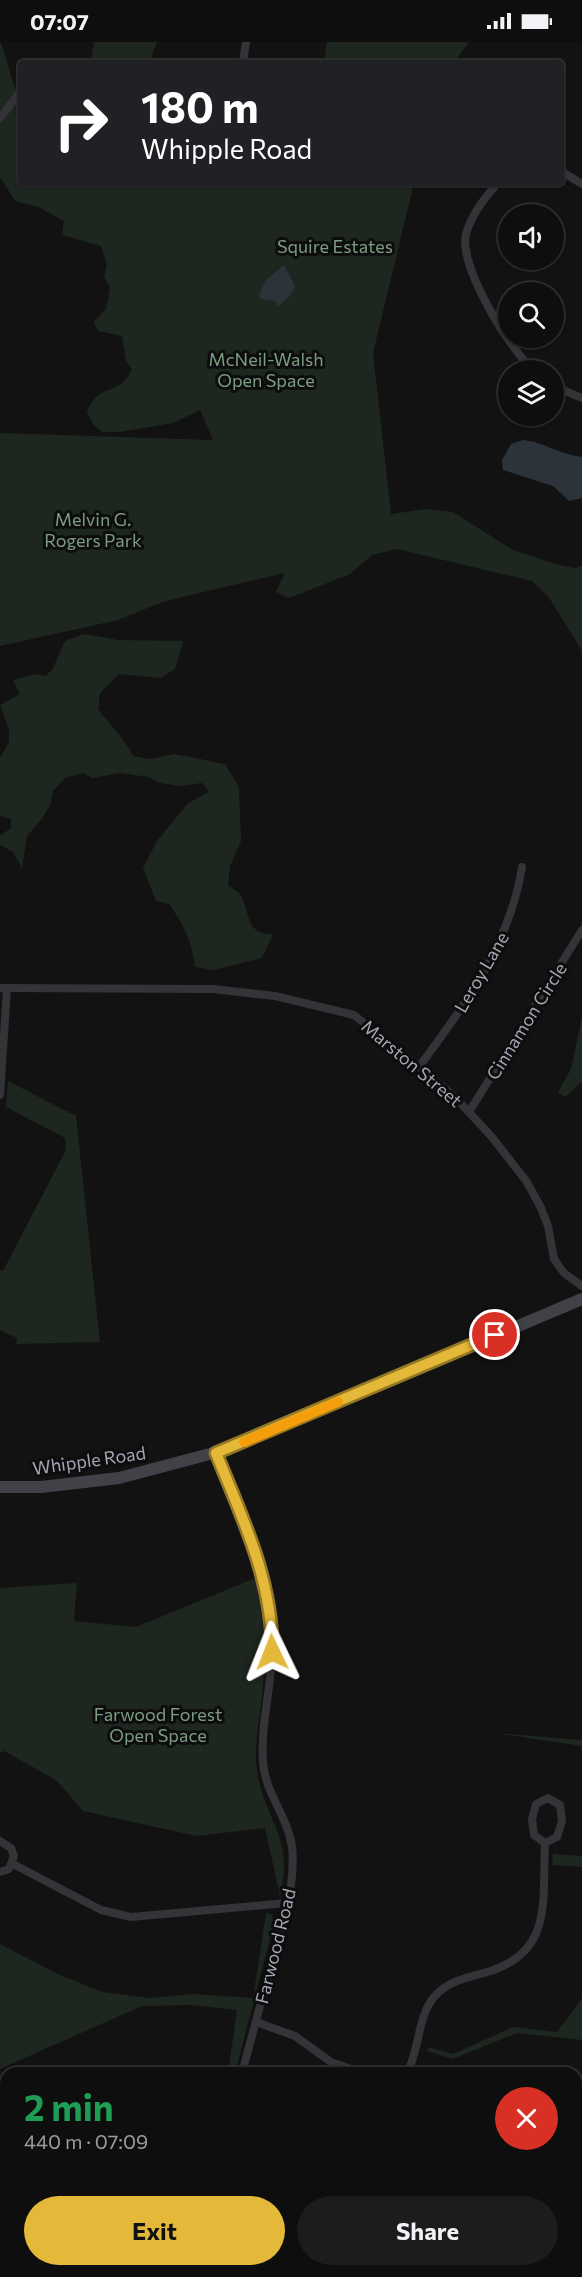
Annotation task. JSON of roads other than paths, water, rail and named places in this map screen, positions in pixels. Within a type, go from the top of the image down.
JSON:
[{"type":"main road","name":"Whipple Road","points":[[0,1487],[41,1487],[119,1478],[216,1453],[582,1299]]},
{"type":"street","points":[[243,60],[246,42]]},
{"type":"street","points":[[0,118],[18,95]]},
{"type":"street","points":[[564,173],[582,184]]},
{"type":"street","points":[[496,186],[466,233],[465,250],[470,269],[486,302],[517,352],[525,360]]},
{"type":"street","points":[[564,390],[582,398]]},
{"type":"street","name":"Leroy Lane","points":[[419,1067],[476,985],[504,935],[518,893],[522,867]]},
{"type":"street","name":"Cinnamon Circle","points":[[469,1112],[582,930]]},
{"type":"street","points":[[0,1095],[4,988]]},
{"type":"street","name":"Marston Street","points":[[4,988],[213,989],[275,996],[354,1015],[453,1095],[469,1112],[527,1182],[548,1226],[555,1259],[564,1273],[582,1286]]},
{"type":"street","name":"Farwood Road","points":[[216,1453],[252,1543],[270,1615],[271,1677],[263,1761],[269,1790],[286,1825],[292,1847],[292,1878],[287,1903],[244,2067]]},
{"type":"street","points":[[548,1798],[560,1805],[562,1821],[558,1837],[545,1842],[534,1835],[532,1819],[536,1804],[548,1798]]},
{"type":"street","points":[[0,1841],[13,1851],[13,1864],[7,1870],[0,1872]]},
{"type":"street","points":[[409,2067],[426,2011],[435,1995],[452,1983],[515,1962],[534,1941],[540,1923],[545,1842]]},
{"type":"street","points":[[13,1864],[101,1910],[131,1917],[287,1903]]},
{"type":"street","name":"Farwood Road","points":[[256,2022],[295,2036],[331,2062],[345,2067]]},
{"type":"park label","name":"Squire Estates","points":[[335,246]]},
{"type":"park label","name":"McNeil-Walsh Open Space","points":[[266,369]]},
{"type":"park label","name":"Melvin G. Rogers Park","points":[[93,529]]},
{"type":"park label","name":"Farwood Forest Open Space","points":[[158,1724]]}]
